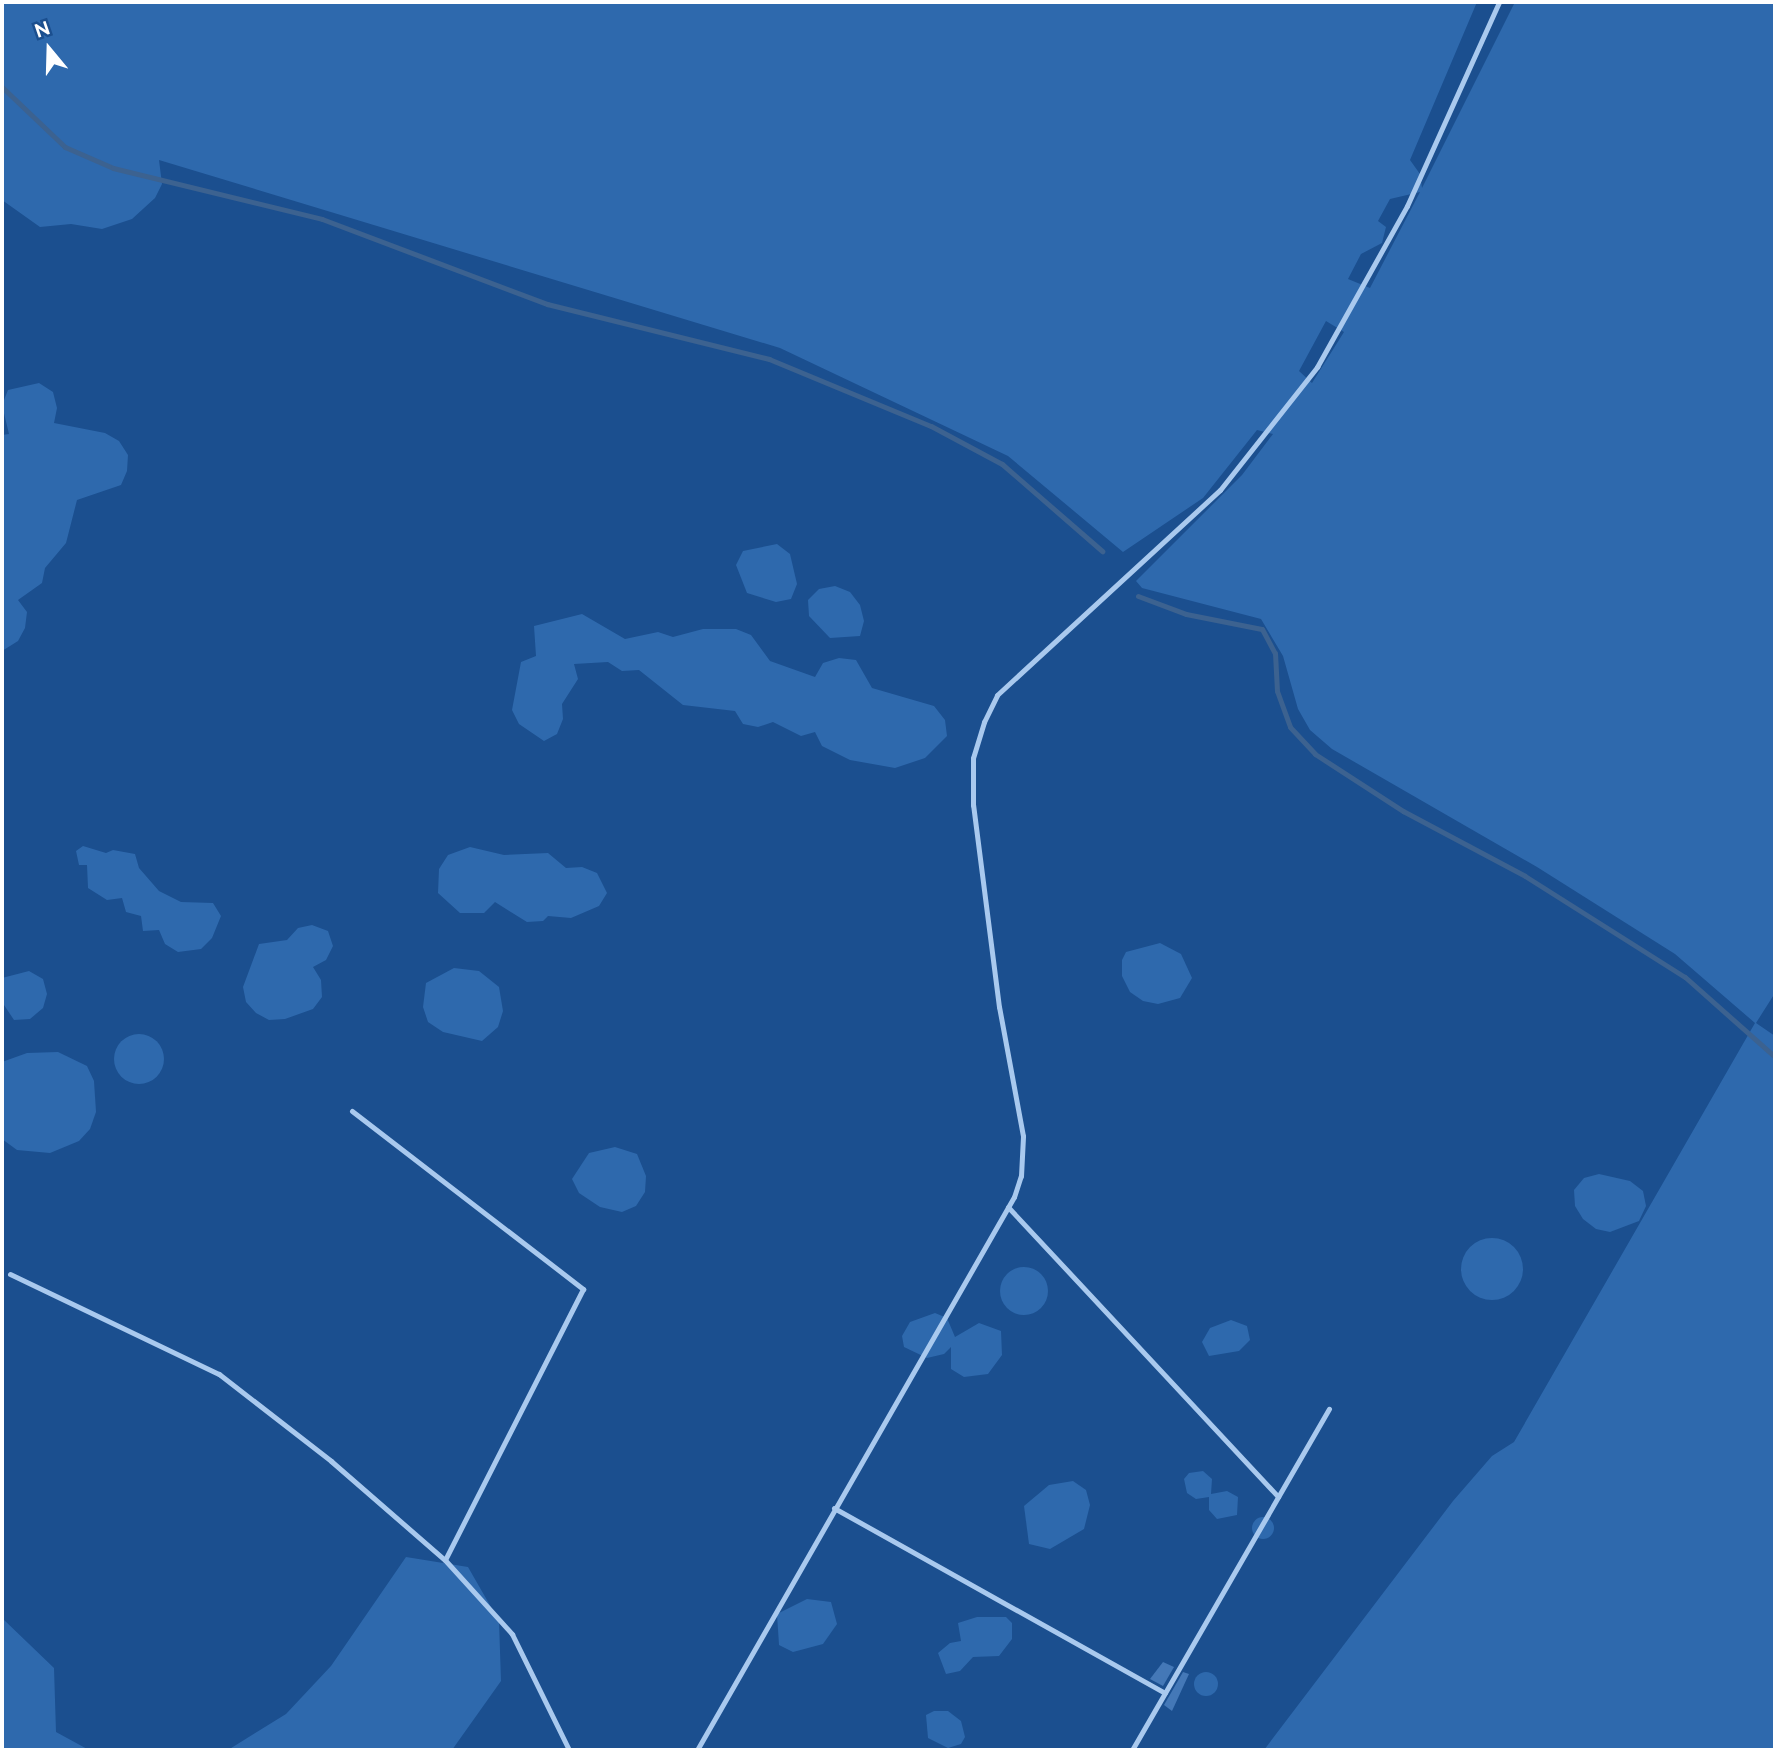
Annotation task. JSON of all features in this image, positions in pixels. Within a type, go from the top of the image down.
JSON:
[{"type":"lane","points":[[697,1750],[1009,1207],[1021,1176],[1023,1136],[999,1007],[973,806],[973,758],[984,722],[997,695],[1220,489],[1317,367],[1407,206],[1499,2]]},
{"type":"lane","points":[[352,1111],[583,1289],[445,1560]]},
{"type":"lane","points":[[1009,1207],[1278,1497]]},
{"type":"lane","points":[[10,1274],[219,1374],[331,1461],[445,1560],[512,1634],[569,1750]]},
{"type":"lane","points":[[1132,1750],[1329,1409]]},
{"type":"lane","points":[[834,1508],[1165,1693]]},
{"type":"shaded area","points":[[2,2],[1477,2],[1410,160],[1420,174],[1422,188],[1515,2],[1775,2],[1775,993],[1756,1023],[1775,1036],[1775,1750],[1264,1750],[1453,1501],[1492,1456],[1514,1442],[1755,1023],[1675,954],[1537,867],[1332,749],[1310,730],[1298,709],[1283,656],[1261,619],[1142,588],[1136,581],[1242,475],[1273,434],[1257,430],[1203,498],[1123,552],[1008,456],[780,348],[159,160],[162,184],[155,198],[132,219],[102,229],[71,224],[40,227],[2,200]],"holes":[[[1420,192],[1370,288],[1348,279],[1361,254],[1382,243],[1386,227],[1378,221],[1390,199]],[[1326,321],[1344,332],[1312,383],[1299,371]]]},
{"type":"shaded area","points":[[39,383],[53,392],[57,408],[54,423],[105,433],[119,441],[128,455],[127,471],[121,485],[77,500],[66,543],[45,568],[42,583],[18,600],[27,612],[25,628],[18,641],[2,651],[2,435],[9,434],[2,405],[8,390]]},
{"type":"shaded area","points":[[777,544],[790,554],[797,584],[791,599],[776,602],[747,593],[736,565],[743,551]]},
{"type":"shaded area","points":[[835,586],[850,592],[860,605],[864,621],[860,636],[830,638],[809,616],[808,600],[819,589]]},
{"type":"shaded area","points":[[582,614],[625,639],[658,632],[673,637],[703,629],[736,629],[751,635],[770,661],[815,677],[823,663],[839,658],[856,660],[872,688],[934,706],[945,720],[947,736],[925,758],[895,768],[850,760],[822,746],[815,732],[801,736],[773,722],[758,727],[743,724],[735,711],[683,705],[639,670],[622,671],[608,662],[574,664],[578,679],[562,704],[563,719],[557,734],[544,741],[519,724],[512,710],[521,662],[536,656],[534,626]]},
{"type":"shaded area","points":[[83,846],[106,853],[113,850],[135,854],[139,868],[159,891],[181,902],[213,903],[221,916],[212,938],[201,949],[178,952],[165,944],[159,930],[143,931],[141,916],[126,912],[122,898],[107,900],[88,888],[87,865],[79,865],[76,851]]},
{"type":"shaded area","points":[[470,847],[504,855],[548,853],[566,868],[582,867],[597,873],[607,893],[599,906],[571,918],[548,916],[543,921],[527,922],[495,902],[484,913],[460,913],[438,893],[439,869],[448,855]]},
{"type":"shaded area","points":[[312,925],[328,931],[333,946],[326,960],[313,967],[321,980],[322,997],[313,1009],[285,1019],[269,1020],[256,1013],[246,1002],[243,987],[259,944],[287,940],[298,928]]},
{"type":"shaded area","points":[[1160,943],[1181,954],[1192,978],[1180,998],[1158,1004],[1143,1001],[1130,992],[1122,976],[1122,960],[1126,952]]},
{"type":"shaded area","points":[[454,968],[479,971],[499,987],[503,1011],[498,1027],[482,1041],[443,1032],[428,1022],[423,1007],[426,983]]},
{"type":"shaded area","points":[[29,971],[43,979],[47,994],[43,1008],[30,1019],[14,1020],[2,1002],[2,978]]},
{"type":"shaded area","points":[[139,1034],[157,1041],[164,1059],[157,1077],[139,1084],[121,1077],[114,1059],[121,1041]]},
{"type":"shaded area","points":[[58,1052],[87,1066],[94,1081],[96,1112],[90,1129],[79,1141],[50,1153],[17,1150],[2,1139],[2,1062],[27,1053]]},
{"type":"shaded area","points":[[615,1147],[637,1154],[646,1176],[645,1192],[636,1206],[622,1212],[600,1207],[579,1193],[572,1179],[589,1153]]},
{"type":"shaded area","points":[[1599,1174],[1630,1181],[1643,1191],[1646,1206],[1639,1221],[1610,1232],[1596,1229],[1583,1219],[1575,1206],[1574,1190],[1584,1178]]},
{"type":"shaded area","points":[[1486,1238],[1498,1238],[1514,1247],[1521,1257],[1521,1281],[1514,1291],[1498,1300],[1486,1300],[1475,1295],[1466,1286],[1461,1275],[1461,1263],[1466,1252],[1475,1243]]},
{"type":"shaded area","points":[[1024,1267],[1041,1274],[1048,1291],[1041,1308],[1024,1315],[1007,1308],[1000,1291],[1007,1274]]},
{"type":"shaded area","points":[[935,1313],[947,1318],[955,1337],[979,1323],[1001,1331],[1002,1355],[988,1374],[964,1377],[951,1369],[951,1347],[944,1354],[927,1358],[904,1347],[902,1336],[910,1322]]},
{"type":"shaded area","points":[[1231,1320],[1247,1326],[1250,1340],[1239,1351],[1209,1356],[1202,1342],[1210,1328]]},
{"type":"shaded area","points":[[1203,1471],[1212,1479],[1211,1494],[1227,1491],[1238,1497],[1237,1515],[1217,1519],[1209,1510],[1209,1497],[1196,1499],[1187,1493],[1184,1479],[1189,1473]]},
{"type":"shaded area","points":[[1073,1481],[1086,1490],[1090,1505],[1084,1529],[1050,1549],[1029,1544],[1024,1506],[1049,1485]]},
{"type":"shaded area","points":[[1263,1517],[1271,1520],[1274,1528],[1271,1536],[1263,1539],[1255,1536],[1252,1528],[1255,1520]]},
{"type":"shaded area","points":[[406,1557],[468,1567],[499,1621],[501,1681],[452,1750],[228,1750],[286,1714],[331,1666]]},
{"type":"shaded area","points":[[807,1599],[831,1602],[837,1624],[823,1644],[793,1652],[779,1645],[777,1614]]},
{"type":"shaded area","points":[[977,1617],[1006,1617],[1012,1623],[1012,1639],[999,1656],[973,1657],[960,1671],[946,1674],[938,1653],[950,1643],[961,1641],[958,1623]]},
{"type":"shaded area","points":[[2,1618],[54,1668],[56,1732],[89,1750],[2,1750]]},
{"type":"shaded area","points":[[1206,1672],[1217,1679],[1218,1684],[1211,1695],[1206,1696],[1195,1689],[1194,1684],[1201,1673]]},
{"type":"shaded area","points":[[934,1711],[948,1711],[961,1721],[965,1737],[961,1744],[948,1748],[928,1738],[926,1715]]},
{"type":"building","points":[[1163,1662],[1174,1667],[1163,1686],[1150,1679]]},
{"type":"building","points":[[1183,1672],[1189,1674],[1172,1711],[1164,1705]]},
{"type":"waterway","points":[[2,87],[65,147],[113,168],[322,219],[547,304],[769,359],[931,426],[1002,464],[1102,551]]},
{"type":"waterway","points":[[1138,596],[1186,614],[1262,629],[1275,653],[1277,691],[1290,727],[1315,754],[1403,811],[1525,876],[1685,977],[1775,1057]]}]
